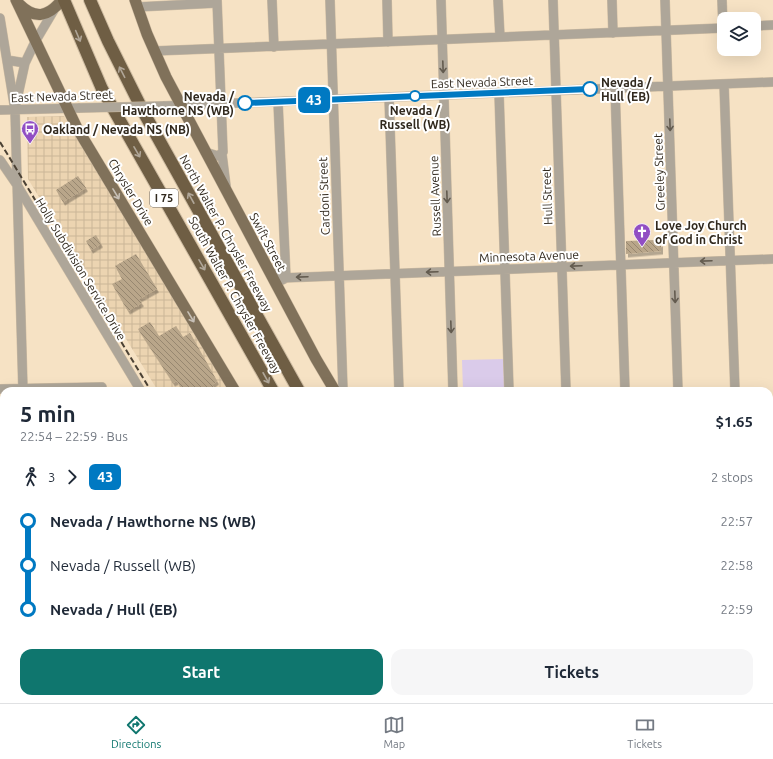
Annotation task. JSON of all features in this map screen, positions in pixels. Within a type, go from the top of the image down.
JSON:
[{"type":"highway","name":"South Walter P. Chrysler Freeway","points":[[63,0],[102,89],[271,387]]},
{"type":"highway","name":"North Walter P. Chrysler Freeway","points":[[90,0],[108,41],[144,113],[297,387]]},
{"type":"main road","points":[[17,1],[27,11],[37,15],[49,13],[54,10],[63,0]]},
{"type":"main road","name":"Chrysler Drive","points":[[17,1],[35,42],[77,128],[230,387]]},
{"type":"main road","points":[[136,4],[154,52],[180,105]]},
{"type":"main road","name":"Swift Street","points":[[180,105],[268,271],[333,387]]},
{"type":"street","points":[[272,0],[274,46]]},
{"type":"street","name":"Cardoni Street","points":[[330,0],[343,387]]},
{"type":"street","points":[[387,0],[388,42]]},
{"type":"street","name":"Russell Avenue","points":[[441,0],[453,387]]},
{"type":"street","points":[[498,0],[500,37]]},
{"type":"street","name":"Hull Street","points":[[553,0],[566,387]]},
{"type":"street","points":[[612,0],[613,32]]},
{"type":"street","name":"Greeley Street","points":[[666,0],[678,387]]},
{"type":"street","points":[[722,0],[723,12]]},
{"type":"street","points":[[136,4],[217,2],[222,104],[222,154],[227,193]]},
{"type":"street","points":[[15,110],[26,64],[35,42],[54,10]]},
{"type":"street","points":[[0,18],[4,59],[15,110],[23,387]]},
{"type":"street","points":[[761,26],[773,25]]},
{"type":"street","points":[[154,52],[220,48],[331,45],[717,28]]},
{"type":"street","points":[[4,59],[26,64]]},
{"type":"street","name":"East Nevada Street","points":[[0,110],[278,102],[773,82]]},
{"type":"street","points":[[724,84],[735,387]]},
{"type":"street","points":[[615,88],[625,387]]},
{"type":"street","points":[[499,93],[509,387]]},
{"type":"street","points":[[389,97],[399,387]]},
{"type":"street","points":[[278,102],[286,278]]},
{"type":"street","points":[[205,152],[218,156],[222,154]]},
{"type":"street","name":"Holly Subdivision Service Drive","points":[[0,160],[17,185],[139,387]]},
{"type":"street","name":"Minnesota Avenue","points":[[268,271],[278,278],[286,278],[773,259]]},
{"type":"street","name":"Minnesota Avenue","points":[[275,282],[286,278]]},
{"type":"shaded area","points":[[64,116],[228,387],[156,387],[28,179],[27,117]]},
{"type":"shaded area","points":[[506,359],[507,387],[463,387],[462,360]]},
{"type":"building","points":[[78,176],[86,188],[63,202],[56,190]]},
{"type":"building","points":[[96,235],[101,244],[91,250],[86,241]]},
{"type":"building","name":"Love Joy Church of God in Christ","points":[[655,240],[656,244],[661,243],[661,251],[626,254],[626,241]]},
{"type":"building","points":[[136,254],[157,289],[139,299],[142,303],[128,311],[112,284],[122,279],[115,266]]},
{"type":"building","points":[[150,322],[159,336],[176,326],[183,337],[190,333],[217,381],[212,385],[213,387],[181,387],[177,381],[173,383],[138,329]]},
{"type":"railway","points":[[0,142],[149,387]]},
{"type":"bus line","name":"43","points":[[245,103],[590,89]]},
{"type":"place","name":"Nevada / Hull (EB)","points":[[590,89]]},
{"type":"place","name":"Nevada / Russell (WB)","points":[[415,96]]},
{"type":"place","name":"Nevada / Hawthorne NS (WB)","points":[[245,103]]},
{"type":"place","name":"Oakland / Nevada NS (NB)","points":[[30,144]]},
{"type":"place","name":"Love Joy Church of God in Christ","points":[[642,247]]}]
